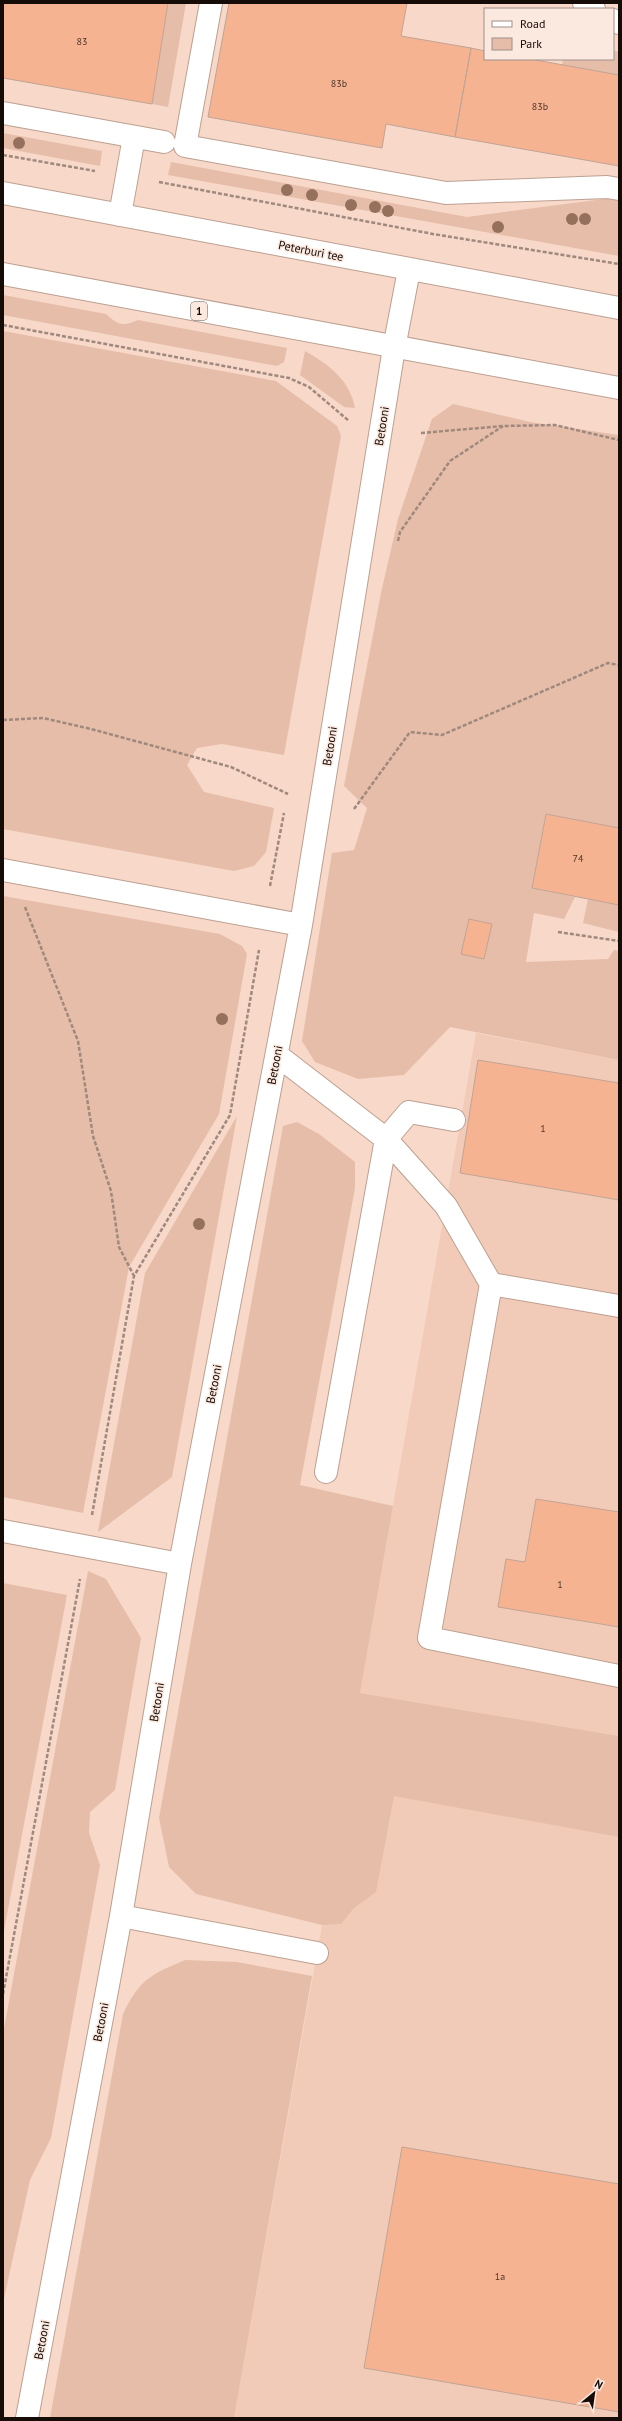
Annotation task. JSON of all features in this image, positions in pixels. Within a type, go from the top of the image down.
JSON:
[{"type":"main road","points":[[210,3],[186,146],[446,193],[607,187],[619,189]]},
{"type":"main road","points":[[3,113],[164,142]]},
{"type":"main road","points":[[120,215],[134,137]]},
{"type":"main road","name":"Peterburi tee","points":[[3,193],[619,308]]},
{"type":"main road","name":"Betooni","points":[[27,2418],[121,1916],[180,1564],[301,925],[394,348],[409,270]]},
{"type":"main road","name":"1","points":[[3,274],[394,348],[619,388]]},
{"type":"main road","points":[[4,870],[301,925]]},
{"type":"main road","points":[[277,1055],[386,1139],[446,1206],[491,1284],[429,1638],[619,1676]]},
{"type":"main road","points":[[326,1472],[386,1139],[409,1112],[454,1120]]},
{"type":"main road","points":[[491,1284],[619,1306]]},
{"type":"main road","points":[[3,1531],[180,1564]]},
{"type":"main road","points":[[121,1916],[317,1953]]},
{"type":"path","points":[[3,154],[426,233],[619,264]]},
{"type":"path","points":[[3,325],[289,378],[309,387],[353,424]]},
{"type":"path","points":[[421,433],[502,426],[555,425],[619,440]]},
{"type":"path","points":[[396,548],[400,532],[450,461],[502,426]]},
{"type":"path","points":[[352,811],[410,732],[442,735],[608,663],[619,665]]},
{"type":"path","points":[[3,720],[43,718],[91,729],[231,767],[288,794]]},
{"type":"path","points":[[286,802],[289,786]]},
{"type":"path","points":[[3,1994],[86,1546],[134,1276],[230,1115],[285,809]]},
{"type":"path","points":[[4,870],[29,914],[78,1041],[93,1136],[111,1191],[119,1247],[134,1276]]},
{"type":"path","points":[[558,932],[619,941]]},
{"type":"shaded area","points":[[476,1033],[619,1060],[619,1736],[360,1693]]},
{"type":"shaded area","points":[[348,1759],[619,1806],[619,2418],[234,2418],[326,1903]]},
{"type":"green space","points":[[168,3],[186,3],[168,107],[152,104]]},
{"type":"green space","points":[[614,50],[619,52],[619,75],[562,65],[563,60],[614,60]]},
{"type":"green space","points":[[3,133],[102,151],[100,166],[3,148]]},
{"type":"green space","points":[[171,162],[467,217],[611,198],[619,200],[619,256],[168,175]]},
{"type":"green space","points":[[3,295],[106,314],[117,323],[121,324],[128,324],[138,320],[287,348],[284,362],[277,366],[3,315]]},
{"type":"green space","points":[[3,331],[276,381],[337,426],[341,436],[284,755],[222,744],[197,748],[187,765],[204,792],[274,808],[266,852],[254,866],[234,871],[3,829]]},
{"type":"green space","points":[[305,351],[322,361],[337,374],[348,389],[355,408],[344,407],[300,375]]},
{"type":"green space","points":[[453,404],[530,422],[619,435],[619,828],[546,814],[532,888],[575,897],[564,919],[534,913],[526,962],[608,959],[614,950],[619,951],[619,1060],[450,1027],[404,1075],[358,1079],[315,1062],[302,1041],[332,853],[354,850],[367,808],[344,786],[381,593],[398,519],[432,419]]},
{"type":"green space","points":[[3,896],[220,934],[242,946],[247,954],[219,1114],[129,1267],[83,1513],[3,1497]]},
{"type":"green space","points":[[588,899],[619,905],[619,932],[583,923]]},
{"type":"green space","points":[[237,1116],[172,1477],[98,1532],[145,1273]]},
{"type":"green space","points":[[297,1122],[319,1134],[355,1162],[355,1188],[300,1485],[393,1506],[360,1693],[619,1736],[619,1837],[394,1796],[376,1892],[354,1908],[341,1924],[322,1925],[196,1894],[169,1867],[159,1818],[283,1126]]},
{"type":"green space","points":[[88,1571],[106,1579],[141,1638],[115,1790],[90,1812],[89,1833],[100,1865],[51,2138],[30,2180],[3,2303],[3,2034]]},
{"type":"green space","points":[[3,1583],[67,1595],[3,1936]]},
{"type":"green space","points":[[185,1960],[237,1962],[312,1976],[234,2418],[50,2418],[123,2014],[129,2002],[141,1985],[154,1974]]},
{"type":"building","points":[[3,3],[168,3],[152,104],[3,78]]},
{"type":"building","points":[[229,3],[407,3],[401,36],[471,48],[455,137],[386,124],[382,148],[208,117]]},
{"type":"building","points":[[471,48],[484,51],[484,60],[536,60],[619,75],[619,166],[455,137]]},
{"type":"building","points":[[546,814],[619,828],[619,905],[532,888]]},
{"type":"building","points":[[469,919],[492,924],[484,959],[461,954]]},
{"type":"building","points":[[478,1060],[619,1083],[619,1200],[460,1173]]},
{"type":"building","points":[[536,1499],[619,1512],[619,1627],[498,1607],[506,1559],[525,1562]]},
{"type":"building","points":[[402,2147],[619,2184],[619,2412],[364,2368]]}]
